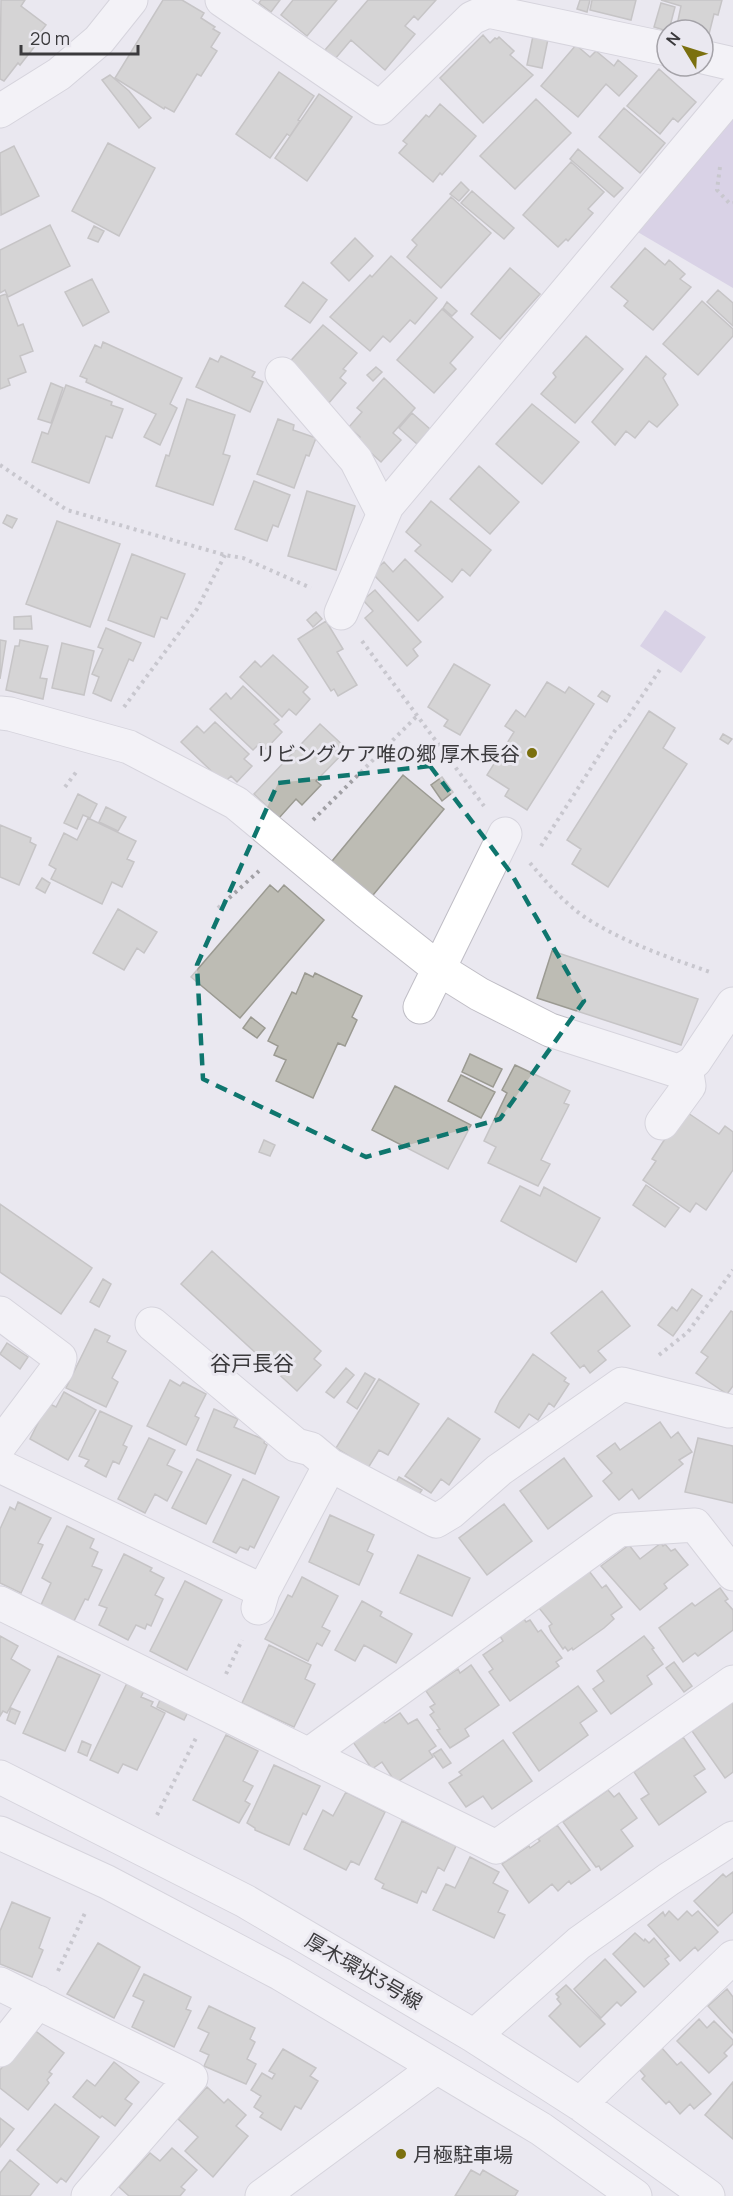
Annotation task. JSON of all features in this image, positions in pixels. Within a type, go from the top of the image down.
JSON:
[{"type":"street","points":[[0,111],[60,74],[99,40],[131,0]]},
{"type":"street","points":[[222,0],[380,108],[472,18],[488,11],[655,46]]},
{"type":"street","points":[[715,60],[733,64]]},
{"type":"street","points":[[341,613],[383,513],[733,93]]},
{"type":"street","points":[[282,374],[357,460],[383,513]]},
{"type":"street","points":[[0,713],[129,747],[237,803],[439,969],[479,994],[550,1030],[681,1072],[695,1061],[728,990]]},
{"type":"street","points":[[420,1007],[505,834]]},
{"type":"street","points":[[662,1123],[688,1086],[686,1067]]},
{"type":"street","points":[[0,1313],[60,1358],[57,1369],[0,1445]]},
{"type":"street","points":[[152,1324],[296,1445],[311,1449],[330,1466],[436,1521],[451,1512],[499,1470],[622,1384],[729,1411]]},
{"type":"street","points":[[0,1466],[260,1599],[330,1466]]},
{"type":"street","points":[[308,1755],[620,1530],[695,1525],[733,1574]]},
{"type":"street","points":[[0,1604],[496,1847],[733,1682]]},
{"type":"street","name":"厚木環状3号線","points":[[0,1777],[245,1901],[474,2036],[580,2104],[708,2196]]},
{"type":"street","points":[[0,1833],[107,1882],[281,1974],[541,2129],[635,2196]]},
{"type":"street","points":[[474,2036],[579,1943],[669,1879],[733,1838]]},
{"type":"street","points":[[580,2104],[733,1958]]},
{"type":"street","points":[[0,1984],[46,1989],[190,2078],[88,2196]]},
{"type":"street","points":[[0,2050],[46,1989]]},
{"type":"street","points":[[262,2196],[437,2067]]},
{"type":"path","points":[[720,165],[717,190],[730,204],[733,203]]},
{"type":"path","points":[[0,465],[67,510],[225,555],[243,558],[319,592],[341,613],[505,834],[554,890],[586,917],[728,990]]},
{"type":"path","points":[[65,788],[197,609],[225,555]]},
{"type":"path","points":[[552,829],[616,729],[622,724],[661,668]]},
{"type":"path","points":[[218,908],[287,846],[418,715]]},
{"type":"path","points":[[669,1346],[688,1332],[733,1270]]},
{"type":"path","points":[[157,1815],[260,1599]]},
{"type":"path","points":[[46,1989],[89,1904]]},
{"type":"highlighted area","points":[[430,766],[511,873],[584,1001],[500,1119],[366,1157],[203,1079],[197,965],[278,783]]},
{"type":"shaded area","points":[[733,118],[733,288],[636,231]]},
{"type":"shaded area","points":[[665,610],[706,637],[681,673],[640,646]]},
{"type":"building","points":[[1,0],[25,0],[21,6],[46,25],[32,43],[35,46],[4,81],[0,79]]},
{"type":"building","points":[[163,0],[182,0],[204,13],[201,18],[220,33],[211,47],[217,51],[201,76],[197,74],[174,112],[165,107],[164,109],[115,78]]},
{"type":"building","points":[[261,0],[280,0],[271,12],[259,3]]},
{"type":"building","points":[[293,0],[337,0],[307,36],[281,15]]},
{"type":"building","points":[[368,0],[436,0],[418,20],[414,16],[405,26],[415,34],[385,70],[351,40],[335,59],[325,50]]},
{"type":"building","points":[[580,0],[590,0],[587,12],[577,9]]},
{"type":"building","points":[[592,0],[636,0],[631,20],[590,10]]},
{"type":"building","points":[[661,0],[722,0],[718,15],[714,14],[713,18],[678,18],[681,6]]},
{"type":"building","points":[[661,3],[675,7],[672,18],[657,18]]},
{"type":"building","points":[[483,35],[490,43],[499,37],[514,51],[510,55],[533,75],[483,123],[440,78]]},
{"type":"building","points":[[533,36],[548,39],[542,68],[527,65]]},
{"type":"building","points":[[576,45],[590,57],[596,51],[614,66],[618,60],[637,76],[619,96],[606,84],[578,117],[541,86]]},
{"type":"building","points":[[279,72],[314,96],[290,136],[287,134],[270,158],[236,134]]},
{"type":"building","points":[[655,74],[655,78],[669,78],[696,102],[678,122],[673,118],[660,134],[627,106]]},
{"type":"building","points":[[110,75],[129,91],[151,118],[139,128],[102,80]]},
{"type":"building","points":[[319,94],[352,117],[307,181],[275,158]]},
{"type":"building","points":[[536,99],[571,133],[515,189],[480,156]]},
{"type":"building","points":[[440,104],[476,136],[433,182],[399,153],[407,144],[403,141],[426,115],[429,117]]},
{"type":"building","points":[[624,108],[665,143],[640,173],[599,137]]},
{"type":"building","points":[[108,143],[155,168],[119,236],[72,211]]},
{"type":"building","points":[[14,146],[39,196],[1,215],[0,153]]},
{"type":"building","points":[[578,149],[623,188],[614,197],[570,159]]},
{"type":"building","points":[[571,162],[604,192],[588,209],[593,213],[568,241],[566,239],[558,247],[523,215]]},
{"type":"building","points":[[461,182],[469,190],[459,201],[450,194]]},
{"type":"building","points":[[472,191],[514,228],[504,239],[461,203]]},
{"type":"building","points":[[451,197],[491,233],[441,288],[407,257],[417,245],[412,240]]},
{"type":"building","points":[[50,225],[70,266],[8,297],[5,290],[0,293],[0,250]]},
{"type":"building","points":[[94,226],[104,231],[98,242],[88,238]]},
{"type":"building","points":[[355,238],[373,256],[349,281],[331,263]]},
{"type":"building","points":[[645,248],[665,265],[669,260],[685,274],[680,279],[691,287],[653,330],[624,306],[628,301],[611,287]]},
{"type":"building","points":[[391,256],[437,298],[415,324],[410,320],[390,342],[383,336],[370,351],[330,317]]},
{"type":"building","points":[[510,268],[540,294],[500,339],[471,314]]},
{"type":"building","points":[[92,279],[109,312],[83,326],[65,292]]},
{"type":"building","points":[[303,282],[327,300],[310,323],[285,306]]},
{"type":"building","points":[[718,290],[733,303],[733,326],[707,302]]},
{"type":"building","points":[[6,294],[18,326],[23,324],[33,351],[20,356],[26,372],[8,379],[10,385],[0,389],[0,296]]},
{"type":"building","points":[[702,301],[733,329],[733,336],[698,375],[663,344]]},
{"type":"building","points":[[447,302],[457,311],[452,316],[443,308]]},
{"type":"building","points":[[442,309],[473,337],[450,363],[456,369],[434,393],[397,360]]},
{"type":"building","points":[[323,325],[357,353],[343,369],[346,371],[340,378],[346,383],[328,404],[285,367]]},
{"type":"building","points":[[586,336],[623,369],[575,423],[541,394],[556,377],[553,373]]},
{"type":"building","points":[[103,342],[182,378],[170,404],[177,408],[160,445],[144,437],[156,414],[86,382],[87,379],[80,376],[95,345],[101,348]]},
{"type":"building","points":[[221,356],[255,372],[252,377],[263,382],[250,412],[196,387],[210,358],[218,362]]},
{"type":"building","points":[[646,356],[666,374],[663,378],[678,405],[657,427],[649,421],[635,438],[626,431],[615,445],[592,422]]},
{"type":"building","points":[[376,367],[382,372],[373,381],[367,375]]},
{"type":"building","points":[[384,378],[415,408],[393,433],[401,440],[381,462],[357,440],[360,437],[349,427],[362,412],[357,408]]},
{"type":"building","points":[[51,383],[63,388],[51,423],[38,419]]},
{"type":"building","points":[[66,385],[112,402],[111,405],[123,409],[112,438],[106,436],[89,483],[32,462],[42,432],[48,434]]},
{"type":"building","points":[[187,399],[235,415],[223,454],[230,456],[213,505],[156,486],[166,455],[169,456]]},
{"type":"building","points":[[532,404],[579,442],[542,484],[496,444]]},
{"type":"building","points":[[412,413],[430,429],[417,444],[399,428]]},
{"type":"building","points":[[278,419],[294,425],[293,430],[316,438],[309,456],[306,455],[294,488],[257,474]]},
{"type":"building","points":[[479,466],[519,502],[490,534],[450,499]]},
{"type":"building","points":[[254,481],[290,495],[278,527],[273,525],[267,541],[235,529]]},
{"type":"building","points":[[307,491],[355,506],[336,570],[288,556]]},
{"type":"building","points":[[431,501],[491,550],[470,576],[462,569],[452,582],[415,551],[421,545],[406,532]]},
{"type":"building","points":[[7,515],[17,519],[12,528],[3,523]]},
{"type":"building","points":[[57,521],[120,544],[90,627],[26,604]]},
{"type":"building","points":[[132,554],[185,574],[167,619],[161,617],[154,637],[108,620]]},
{"type":"building","points":[[405,559],[443,597],[418,621],[372,573],[384,562],[393,572]]},
{"type":"building","points":[[375,590],[421,642],[413,649],[418,656],[407,666],[365,618],[373,611],[363,600]]},
{"type":"building","points":[[316,612],[322,619],[313,627],[307,620]]},
{"type":"building","points":[[31,616],[32,629],[14,629],[14,617]]},
{"type":"building","points":[[326,621],[343,649],[337,652],[357,685],[338,696],[334,689],[331,691],[298,639]]},
{"type":"building","points":[[106,628],[141,643],[133,661],[129,659],[111,701],[93,693],[99,677],[92,674],[103,649],[98,647]]},
{"type":"building","points":[[0,640],[6,641],[0,679]]},
{"type":"building","points":[[20,640],[48,646],[40,678],[47,679],[43,699],[6,690],[15,646],[19,646]]},
{"type":"building","points":[[62,643],[94,651],[84,695],[52,688]]},
{"type":"building","points":[[273,655],[308,687],[303,692],[310,699],[296,715],[289,709],[282,717],[240,677],[255,661],[261,667]]},
{"type":"building","points":[[454,664],[490,685],[460,735],[444,726],[448,720],[428,707]]},
{"type":"building","name":"リビングケア唯の郷 厚木長谷","points":[[547,682],[565,693],[569,687],[594,704],[527,810],[505,796],[509,789],[487,775],[514,732],[505,726],[516,710],[525,717]]},
{"type":"building","points":[[243,686],[279,720],[274,724],[282,732],[266,749],[260,743],[253,750],[210,709],[226,693],[231,699]]},
{"type":"building","points":[[602,691],[610,696],[607,702],[598,696]]},
{"type":"building","points":[[649,711],[675,728],[663,748],[687,764],[608,887],[572,864],[581,849],[567,840]]},
{"type":"building","points":[[215,722],[249,754],[244,759],[252,766],[237,782],[231,776],[224,783],[181,742],[197,726],[204,733]]},
{"type":"building","points":[[320,724],[347,749],[316,781],[321,785],[302,805],[296,799],[279,818],[254,794]]},
{"type":"building","points":[[723,734],[732,739],[728,744],[720,739]]},
{"type":"building","points":[[403,775],[444,809],[369,900],[328,866]]},
{"type":"building","points":[[442,777],[453,792],[442,801],[431,785]]},
{"type":"building","points":[[78,794],[97,804],[90,818],[83,815],[77,829],[64,823]]},
{"type":"building","points":[[106,807],[126,817],[118,831],[99,822]]},
{"type":"building","points":[[88,818],[136,841],[127,859],[134,862],[122,887],[112,882],[102,904],[51,879],[56,869],[49,865],[64,833],[77,840]]},
{"type":"building","points":[[0,825],[31,838],[30,842],[36,845],[19,885],[0,877]]},
{"type":"building","points":[[42,878],[50,883],[45,893],[36,888]]},
{"type":"building","points":[[270,885],[278,892],[284,885],[324,920],[240,1018],[191,977]]},
{"type":"building","points":[[118,909],[157,932],[144,953],[137,948],[124,970],[93,953]]},
{"type":"building","points":[[552,951],[698,999],[681,1045],[537,998]]},
{"type":"building","points":[[305,973],[313,977],[315,973],[362,996],[352,1017],[357,1020],[345,1046],[338,1043],[313,1098],[276,1081],[286,1060],[274,1055],[278,1046],[268,1041],[292,992],[296,994]]},
{"type":"building","points":[[251,1017],[265,1028],[257,1038],[243,1028]]},
{"type":"building","points":[[470,1054],[502,1069],[493,1087],[462,1072]]},
{"type":"building","points":[[515,1065],[570,1091],[564,1103],[569,1105],[541,1160],[550,1164],[538,1186],[488,1163],[496,1147],[484,1141],[507,1093],[502,1090]]},
{"type":"building","points":[[461,1075],[495,1092],[481,1118],[448,1101]]},
{"type":"building","points":[[395,1086],[471,1125],[448,1169],[372,1130]]},
{"type":"building","points":[[688,1113],[719,1134],[725,1126],[733,1132],[733,1170],[706,1210],[696,1203],[690,1212],[643,1180],[656,1161],[652,1159],[672,1128]]},
{"type":"building","points":[[264,1140],[275,1145],[270,1156],[259,1152]]},
{"type":"building","points":[[646,1185],[679,1208],[665,1227],[633,1205]]},
{"type":"building","points":[[520,1186],[540,1196],[544,1187],[600,1218],[576,1262],[501,1221]]},
{"type":"building","points":[[0,1204],[92,1268],[61,1314],[0,1272]]},
{"type":"building","points":[[212,1251],[321,1351],[314,1359],[321,1365],[297,1391],[181,1284]]},
{"type":"building","points":[[103,1279],[111,1284],[99,1307],[90,1302]]},
{"type":"building","points":[[692,1289],[702,1296],[673,1336],[658,1325],[672,1307],[677,1311]]},
{"type":"building","points":[[602,1291],[630,1326],[598,1351],[606,1360],[590,1373],[584,1365],[580,1368],[551,1333]]},
{"type":"building","points":[[731,1311],[733,1312],[733,1386],[727,1394],[696,1373],[708,1357],[701,1352]]},
{"type":"building","points":[[95,1329],[110,1336],[107,1342],[126,1351],[112,1378],[118,1382],[106,1407],[66,1388]]},
{"type":"building","points":[[7,1343],[28,1357],[20,1369],[0,1354]]},
{"type":"building","points":[[533,1354],[566,1378],[564,1381],[569,1384],[554,1407],[549,1403],[538,1420],[529,1414],[519,1428],[495,1412],[500,1401]]},
{"type":"building","points":[[346,1368],[354,1375],[334,1398],[326,1392]]},
{"type":"building","points":[[365,1373],[375,1379],[357,1409],[347,1402]]},
{"type":"building","points":[[379,1379],[419,1404],[388,1455],[379,1450],[368,1468],[336,1448]]},
{"type":"building","points":[[170,1380],[180,1386],[183,1382],[206,1394],[195,1416],[199,1418],[186,1445],[147,1426]]},
{"type":"building","points":[[64,1392],[96,1410],[68,1460],[30,1439],[48,1403],[56,1407]]},
{"type":"building","points":[[214,1409],[238,1419],[234,1427],[265,1440],[264,1443],[267,1445],[255,1474],[197,1450]]},
{"type":"building","points":[[100,1411],[132,1426],[123,1445],[127,1447],[119,1464],[113,1461],[106,1477],[85,1466],[89,1460],[79,1456]]},
{"type":"building","points":[[448,1418],[480,1439],[449,1485],[441,1479],[431,1493],[405,1476]]},
{"type":"building","points":[[660,1422],[671,1438],[678,1432],[692,1452],[679,1460],[683,1464],[639,1499],[632,1489],[619,1500],[603,1481],[612,1473],[597,1456],[615,1443],[620,1450]]},
{"type":"building","points":[[149,1438],[175,1450],[167,1465],[182,1472],[167,1501],[155,1494],[145,1513],[118,1499]]},
{"type":"building","points":[[698,1438],[733,1446],[733,1503],[685,1492]]},
{"type":"building","points":[[564,1458],[592,1496],[548,1529],[520,1491]]},
{"type":"building","points":[[197,1459],[231,1475],[206,1524],[172,1508]]},
{"type":"building","points":[[399,1477],[422,1490],[417,1497],[395,1484]]},
{"type":"building","points":[[243,1479],[279,1497],[254,1548],[250,1546],[248,1550],[240,1547],[236,1553],[213,1542]]},
{"type":"building","points":[[18,1502],[51,1518],[38,1543],[43,1545],[21,1593],[0,1583],[0,1529],[10,1507],[15,1510]]},
{"type":"building","points":[[504,1504],[532,1541],[487,1575],[459,1538]]},
{"type":"building","points":[[330,1515],[374,1535],[367,1551],[373,1554],[359,1585],[309,1562]]},
{"type":"building","points":[[67,1526],[94,1539],[90,1548],[98,1552],[92,1566],[102,1570],[88,1600],[85,1599],[74,1621],[41,1605],[51,1583],[42,1578]]},
{"type":"building","points":[[661,1543],[671,1551],[675,1549],[688,1565],[664,1584],[667,1588],[640,1610],[601,1566],[629,1545],[640,1559]]},
{"type":"building","points":[[124,1554],[152,1568],[150,1571],[164,1578],[155,1595],[163,1599],[151,1626],[147,1624],[145,1629],[136,1625],[128,1640],[99,1625],[107,1608],[99,1605]]},
{"type":"building","points":[[418,1555],[470,1578],[452,1616],[400,1593]]},
{"type":"building","points":[[589,1571],[602,1588],[606,1585],[622,1607],[611,1615],[614,1619],[604,1628],[573,1650],[572,1648],[568,1651],[565,1647],[563,1649],[551,1632],[549,1626],[552,1624],[539,1608]]},
{"type":"building","points":[[302,1577],[338,1596],[322,1627],[330,1631],[322,1646],[317,1643],[308,1661],[265,1639],[288,1595],[292,1597]]},
{"type":"building","points":[[185,1581],[222,1600],[187,1670],[150,1651]]},
{"type":"building","points":[[720,1588],[728,1599],[725,1601],[733,1610],[733,1630],[698,1656],[695,1653],[683,1662],[659,1628],[692,1603],[695,1606]]},
{"type":"building","points":[[362,1601],[382,1612],[380,1616],[412,1634],[396,1663],[364,1645],[355,1661],[335,1650]]},
{"type":"building","points":[[524,1619],[526,1622],[530,1620],[538,1632],[541,1630],[562,1658],[556,1662],[559,1666],[510,1701],[489,1672],[493,1669],[483,1655],[503,1641],[500,1636]]},
{"type":"building","points":[[0,1636],[18,1646],[11,1659],[30,1670],[7,1713],[3,1711],[0,1716]]},
{"type":"building","points":[[644,1636],[663,1664],[647,1676],[652,1684],[611,1714],[593,1689],[604,1681],[597,1671]]},
{"type":"building","points":[[269,1645],[311,1665],[305,1679],[315,1684],[294,1727],[242,1703]]},
{"type":"building","points":[[58,1656],[100,1675],[65,1751],[23,1733]]},
{"type":"building","points":[[674,1662],[692,1686],[684,1692],[666,1668]]},
{"type":"building","points":[[471,1665],[499,1705],[465,1729],[469,1736],[450,1748],[430,1715],[434,1712],[430,1707],[435,1704],[426,1691],[458,1669],[460,1673]]},
{"type":"building","points":[[127,1683],[144,1691],[141,1697],[153,1702],[151,1706],[165,1713],[137,1770],[123,1764],[118,1773],[90,1760]]},
{"type":"building","points":[[578,1686],[597,1711],[580,1723],[588,1735],[539,1771],[513,1733]]},
{"type":"building","points":[[160,1700],[188,1712],[184,1720],[157,1707]]},
{"type":"building","points":[[733,1702],[733,1772],[725,1778],[692,1731]]},
{"type":"building","points":[[11,1708],[20,1712],[15,1724],[7,1720]]},
{"type":"building","points":[[400,1713],[408,1724],[417,1719],[436,1746],[429,1751],[433,1757],[396,1783],[382,1762],[372,1769],[353,1742],[383,1721],[385,1723]]},
{"type":"building","points":[[226,1735],[258,1751],[243,1781],[253,1786],[245,1801],[250,1804],[239,1823],[193,1800]]},
{"type":"building","points":[[683,1737],[705,1769],[694,1776],[706,1792],[659,1825],[641,1799],[649,1794],[634,1772]]},
{"type":"building","points":[[503,1740],[532,1781],[492,1809],[483,1796],[466,1807],[449,1783],[462,1775],[459,1772]]},
{"type":"building","points":[[82,1741],[91,1745],[87,1756],[78,1752]]},
{"type":"building","points":[[441,1749],[451,1763],[443,1768],[433,1754]]},
{"type":"building","points":[[274,1765],[320,1786],[306,1815],[303,1813],[289,1845],[255,1830],[247,1823]]},
{"type":"building","points":[[608,1790],[614,1797],[619,1793],[637,1818],[621,1830],[633,1846],[601,1870],[599,1866],[596,1867],[563,1822]]},
{"type":"building","points":[[346,1792],[385,1812],[359,1865],[351,1861],[346,1870],[304,1849],[323,1810],[333,1816]]},
{"type":"building","points":[[402,1821],[456,1846],[444,1871],[438,1867],[426,1893],[422,1891],[417,1903],[382,1888],[384,1884],[375,1879]]},
{"type":"building","points":[[557,1825],[590,1870],[571,1884],[569,1881],[558,1891],[552,1884],[529,1903],[502,1864],[540,1841],[538,1839]]},
{"type":"building","points":[[470,1857],[499,1872],[493,1883],[508,1891],[498,1912],[505,1915],[494,1938],[433,1910],[446,1884],[455,1888]]},
{"type":"building","points":[[733,1872],[733,1912],[718,1926],[694,1901],[723,1874],[726,1877]]},
{"type":"building","points":[[12,1902],[50,1918],[39,1948],[43,1950],[32,1977],[0,1964],[0,1931]]},
{"type":"building","points":[[669,1911],[678,1920],[687,1911],[692,1916],[698,1911],[718,1932],[698,1951],[695,1947],[680,1961],[648,1925],[663,1912],[665,1916]]},
{"type":"building","points":[[635,1933],[649,1943],[654,1938],[669,1956],[665,1959],[669,1964],[644,1987],[613,1954]]},
{"type":"building","points":[[98,1943],[140,1967],[114,2018],[67,1994]]},
{"type":"building","points":[[605,1959],[636,1992],[621,2006],[617,2002],[601,2018],[574,1989]]},
{"type":"building","points":[[144,1974],[191,1997],[186,2009],[191,2011],[174,2047],[132,2027],[144,2001],[133,1996]]},
{"type":"building","points":[[566,1985],[605,2024],[580,2047],[549,2016],[561,2004],[556,1994]]},
{"type":"building","points":[[727,1989],[733,1997],[733,2033],[708,2006]]},
{"type":"building","points":[[209,2006],[255,2028],[250,2039],[255,2042],[247,2059],[256,2064],[246,2084],[204,2066],[209,2055],[200,2051],[209,2033],[198,2028]]},
{"type":"building","points":[[699,2019],[707,2028],[714,2021],[733,2040],[733,2044],[724,2053],[727,2056],[709,2073],[677,2041]]},
{"type":"building","points":[[33,2029],[64,2053],[49,2072],[52,2074],[47,2080],[49,2083],[28,2110],[0,2088],[0,2070]]},
{"type":"building","points":[[661,2047],[677,2065],[681,2062],[711,2094],[694,2109],[690,2104],[680,2114],[669,2101],[666,2104],[642,2079],[645,2076],[638,2068]]},
{"type":"building","points":[[283,2049],[316,2068],[310,2076],[318,2081],[301,2109],[295,2106],[281,2130],[260,2117],[263,2113],[254,2107],[261,2096],[251,2090],[262,2073],[272,2079],[275,2074],[269,2071]]},
{"type":"building","points":[[114,2062],[139,2082],[125,2099],[132,2104],[115,2126],[102,2116],[100,2118],[73,2097],[87,2080],[95,2086]]},
{"type":"building","points":[[733,2082],[733,2139],[705,2115]]},
{"type":"building","points":[[207,2087],[224,2103],[228,2099],[246,2115],[236,2126],[248,2136],[213,2177],[185,2151],[198,2137],[178,2119]]},
{"type":"building","points":[[55,2104],[99,2137],[66,2182],[61,2178],[57,2183],[17,2150]]},
{"type":"building","points":[[0,2118],[14,2129],[0,2147]]},
{"type":"building","points":[[172,2148],[197,2170],[181,2187],[185,2190],[180,2196],[129,2196],[119,2187],[150,2153],[160,2161]]},
{"type":"building","points":[[10,2160],[39,2184],[30,2196],[0,2196],[0,2173]]},
{"type":"building","points":[[471,2170],[480,2175],[483,2170],[518,2191],[515,2196],[455,2196]]},
{"type":"place","name":"リビングケア唯の郷 厚木長谷","points":[[532,753]]},
{"type":"place","name":"月極駐車場","points":[[401,2154]]},
{"type":"district","name":"谷戸長谷","points":[[252,1363]]}]
